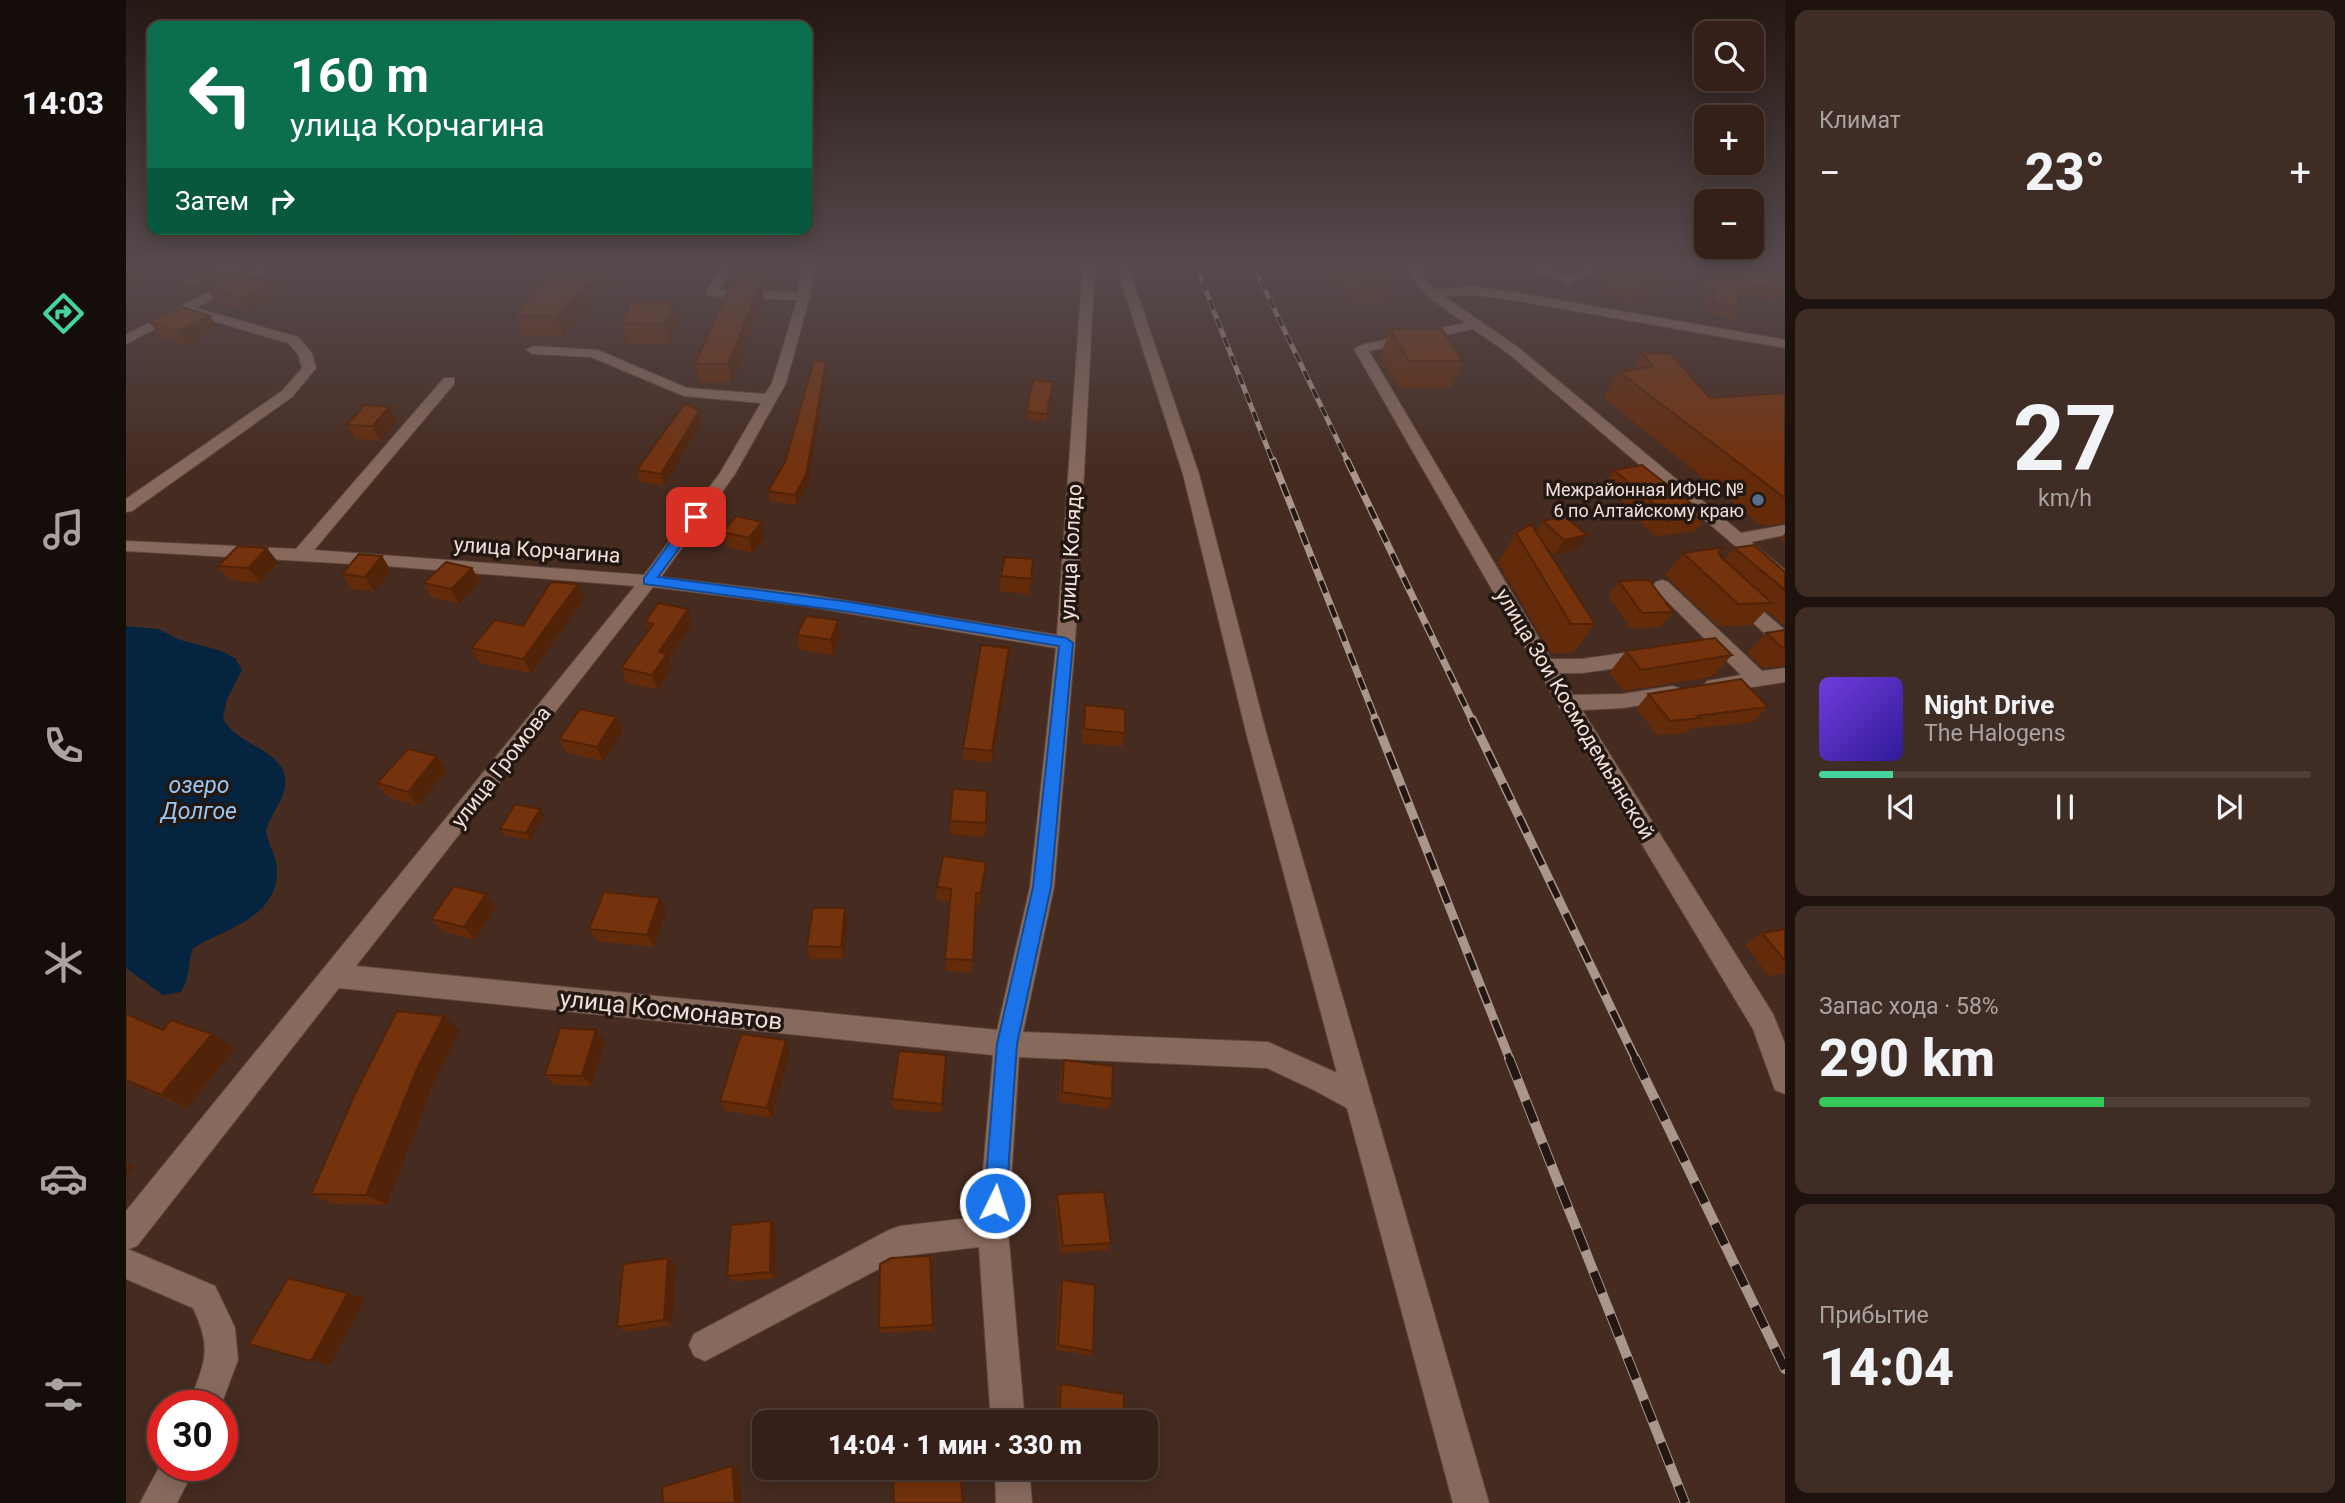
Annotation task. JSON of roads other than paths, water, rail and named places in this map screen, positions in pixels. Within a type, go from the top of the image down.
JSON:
[{"type":"street","points":[[126,507],[287,394],[309,368],[305,353],[293,340],[269,333]]},
{"type":"street","name":"улица Громова","points":[[126,1235],[649,581],[727,474],[779,383],[793,333]]},
{"type":"street","name":"улица Колядо","points":[[1007,1410],[993,1230],[1007,1044],[1042,887],[1066,643],[1084,333]]},
{"type":"street","points":[[1144,333],[1191,474],[1257,736],[1471,1503]]},
{"type":"street","name":"улица Зои Космодемьянской","points":[[1434,333],[1361,349],[1567,703],[1775,1021],[1785,1080]]},
{"type":"street","points":[[1489,333],[1514,351],[1785,579]]},
{"type":"street","points":[[1725,333],[1785,344]]},
{"type":"street","points":[[533,351],[593,353],[684,392],[770,399]]},
{"type":"street","points":[[300,555],[450,381]]},
{"type":"street","points":[[1738,539],[1785,530]]},
{"type":"street","name":"улица Корчагина","points":[[129,548],[300,555],[649,581],[850,607],[1066,643]]},
{"type":"street","points":[[1721,584],[1785,641]]},
{"type":"street","points":[[1662,586],[1758,679]]},
{"type":"street","points":[[1697,649],[1723,645]]},
{"type":"street","points":[[1545,666],[1582,666],[1659,655]]},
{"type":"street","points":[[1567,703],[1623,701],[1785,675]]},
{"type":"street","name":"улица Космонавтов","points":[[335,976],[1007,1044],[1268,1055],[1324,1080],[1359,1100]]},
{"type":"street","points":[[705,1345],[900,1241],[993,1230]]},
{"type":"street","points":[[126,1264],[204,1297],[219,1328],[222,1360],[211,1390]]},
{"type":"street","points":[[1013,1480],[1014,1503]]},
{"type":"street","points":[[158,1503],[170,1481]]},
{"type":"water","name":"озеро Долгое","points":[[126,626],[158,629],[180,640],[219,650],[235,658],[242,670],[227,699],[223,718],[238,736],[271,756],[284,774],[285,787],[266,831],[277,868],[274,889],[268,901],[246,921],[193,948],[181,992],[163,995],[126,968]]},
{"type":"railway","points":[[1222,333],[1273,462]]},
{"type":"railway","points":[[1286,333],[1348,462]]},
{"type":"railway","points":[[1273,460],[1376,720]]},
{"type":"railway","points":[[1347,460],[1472,720]]},
{"type":"railway","points":[[1375,719],[1510,1060]]},
{"type":"railway","points":[[1472,719],[1636,1060]]},
{"type":"railway","points":[[1509,1058],[1685,1503]]},
{"type":"railway","points":[[1635,1058],[1785,1369]]},
{"type":"place","name":"Межрайонная ИФНС № 6 по Алтайскому краю","points":[[1758,500]]}]
